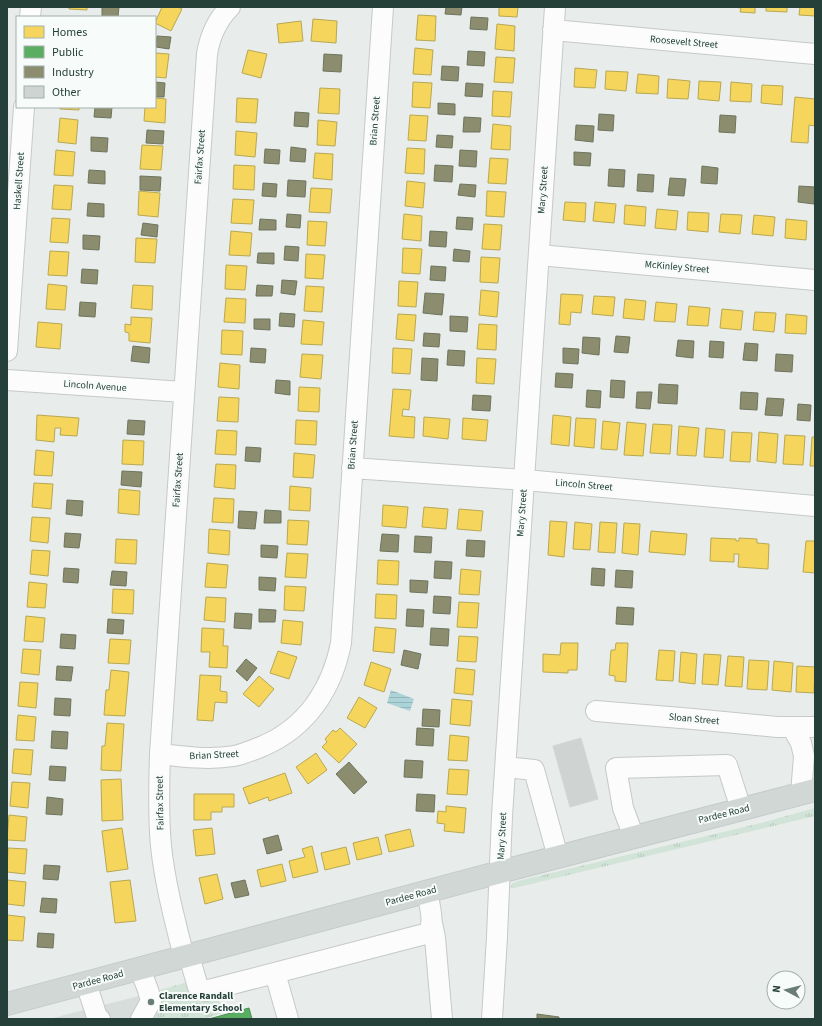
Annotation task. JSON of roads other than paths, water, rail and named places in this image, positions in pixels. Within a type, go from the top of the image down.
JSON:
[{"type":"main road","name":"Pardee Road","points":[[7,1004],[500,872],[808,792]]},
{"type":"street","name":"Fairfax Street","points":[[230,7],[223,14],[214,29],[207,54],[158,799],[161,846],[168,894],[186,957],[198,987],[205,991],[275,973]]},
{"type":"street","name":"Brian Street","points":[[160,754],[210,757],[233,756],[250,752],[271,743],[291,730],[308,714],[319,699],[332,675],[341,643],[383,7]]},
{"type":"street","name":"Mary Street","points":[[492,1019],[498,937],[506,767],[555,7]]},
{"type":"street","name":"Roosevelt Street","points":[[553,30],[815,54]]},
{"type":"street","name":"Haskell Street","points":[[7,352],[24,108]]},
{"type":"street","name":"McKinley Street","points":[[539,255],[815,280]]},
{"type":"street","name":"Lincoln Avenue","points":[[7,380],[184,392]]},
{"type":"street","name":"Lincoln Street","points":[[352,468],[524,480],[815,506]]},
{"type":"street","name":"Sloan Street","points":[[596,711],[777,727],[815,727]]},
{"type":"street","points":[[792,727],[802,743],[808,792]]},
{"type":"street","points":[[634,837],[623,808],[616,768],[727,765],[741,809]]},
{"type":"street","points":[[506,767],[534,770],[558,857]]},
{"type":"street","points":[[427,892],[436,938],[442,1019]]},
{"type":"street","points":[[288,1019],[275,973],[425,934],[431,930],[432,922]]},
{"type":"street","points":[[140,969],[148,990],[150,1001],[141,1019]]},
{"type":"street","points":[[86,984],[99,1018]]},
{"type":"water","points":[[391,690],[414,699],[410,711],[387,703]]},
{"type":"place","name":"Clarence Randall Elementary School","points":[[151,1002]]}]
